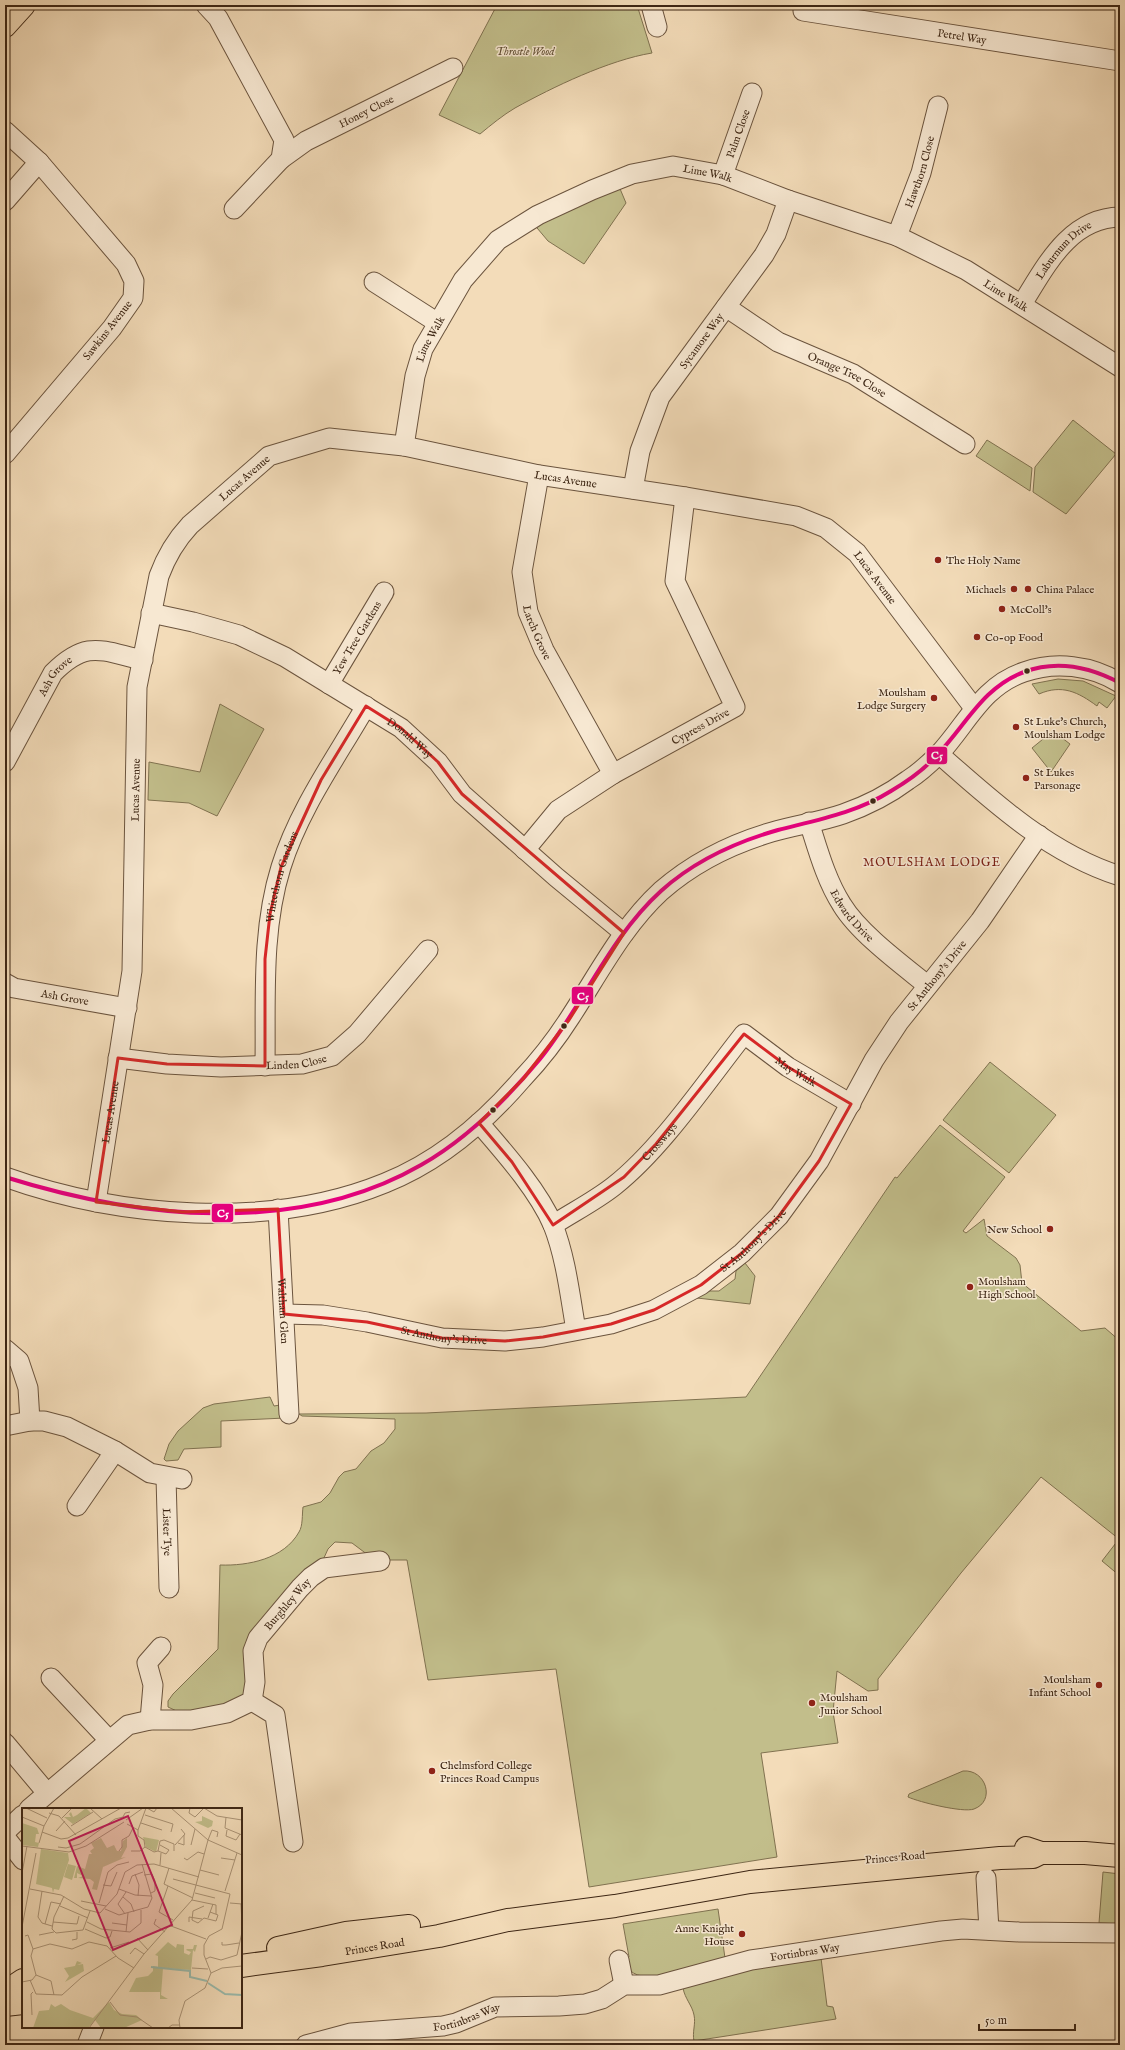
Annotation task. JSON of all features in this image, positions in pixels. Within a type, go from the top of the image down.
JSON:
[{"type":"main road","points":[[5,26],[24,5]]},
{"type":"main road","name":"Princes Road","points":[[242,1966],[439,1936],[508,1920],[615,1906],[750,1882],[805,1867],[881,1857],[1016,1847],[1026,1847],[1041,1853],[1085,1853],[1120,1856]]},
{"type":"main road","name":"Princes Road","points":[[242,1954],[299,1944],[346,1933],[442,1922],[508,1920]]},
{"type":"main road","points":[[5,1992],[22,1981]]},
{"type":"main road","points":[[5,2005],[22,2004]]},
{"type":"street","points":[[206,5],[218,18],[284,140],[281,158]]},
{"type":"street","points":[[651,5],[656,27]]},
{"type":"street","name":"Petrel Way","points":[[803,11],[1120,61]]},
{"type":"street","name":"Honey Close","points":[[234,209],[281,158],[306,140],[453,68]]},
{"type":"street","name":"Palm Close","points":[[723,175],[752,93]]},
{"type":"street","name":"Hawthorn Close","points":[[897,236],[921,173],[938,106]]},
{"type":"street","name":"Sawkins Avenue","points":[[5,131],[39,162],[126,264],[134,281],[133,298],[112,328],[5,454]]},
{"type":"street","points":[[5,201],[39,162]]},
{"type":"street","name":"Lime Walk","points":[[404,446],[415,376],[423,349],[463,280],[498,240],[538,215],[592,190],[632,174],[673,166],[723,175],[788,200],[897,236],[966,270],[1120,367]]},
{"type":"street","name":"Sycamore Way","points":[[633,489],[640,450],[660,397],[764,255],[776,234],[788,200]]},
{"type":"street","name":"Laburnum Drive","points":[[1022,304],[1054,253],[1072,234],[1092,222],[1120,217]]},
{"type":"street","points":[[374,282],[438,323]]},
{"type":"street","name":"Orange Tree Close","points":[[726,307],[778,342],[853,374],[965,444]]},
{"type":"street","name":"Lucas Avenue","points":[[96,1202],[132,971],[136,711],[138,687],[159,576],[166,559],[180,536],[269,456],[329,438],[404,446],[539,475],[685,497],[796,516],[826,528],[843,540],[857,553],[974,708]]},
{"type":"street","name":"Larch Grove","points":[[539,475],[522,572],[528,612],[544,650],[613,774]]},
{"type":"street","name":"Cypress Drive","points":[[525,850],[558,810],[613,774],[735,706],[676,581],[685,497]]},
{"type":"street","name":"Yew Tree Gardens","points":[[329,684],[384,592]]},
{"type":"street","name":"Donald Way","points":[[151,613],[193,622],[239,635],[285,657],[401,728],[438,762],[462,794],[525,850],[624,933]]},
{"type":"street","name":"Ash Grove","points":[[5,762],[53,673],[65,661],[78,652],[93,649],[143,660]]},
{"type":"street","points":[[5,1177],[38,1189],[96,1202],[139,1209],[182,1212],[229,1212],[278,1209],[319,1204],[387,1183],[430,1160],[479,1123],[523,1079],[569,1020],[624,933],[661,892],[705,859],[728,848],[772,832],[841,815],[875,801],[910,779],[939,754],[974,708],[993,688],[1005,680],[1021,673],[1041,667],[1076,667],[1097,672],[1120,683]]},
{"type":"street","name":"Whitethorn Gardens","points":[[265,1066],[266,959],[270,914],[281,867],[301,819],[321,780],[366,706]]},
{"type":"street","points":[[939,754],[983,793],[1039,835],[1075,858],[1120,876]]},
{"type":"street","name":"Edward Drive","points":[[809,822],[822,862],[842,906],[868,936],[927,985]]},
{"type":"street","name":"St Anthony's Drive","points":[[284,1314],[323,1315],[367,1322],[442,1338],[505,1341],[544,1337],[611,1324],[654,1310],[701,1285],[742,1253],[779,1216],[819,1162],[882,1048],[899,1022],[927,985],[980,921],[1039,835]]},
{"type":"street","name":"Linden Close","points":[[118,1058],[183,1065],[221,1067],[302,1064],[332,1056],[357,1034],[428,950]]},
{"type":"street","name":"Ash Grove","points":[[5,983],[14,988],[127,1008]]},
{"type":"street","name":"May Walk","points":[[744,1034],[788,1067],[851,1104]]},
{"type":"street","name":"Crossways","points":[[553,1225],[613,1187],[624,1177],[665,1132],[744,1034]]},
{"type":"street","points":[[479,1123],[512,1162],[553,1225],[562,1259],[576,1330]]},
{"type":"street","name":"Waltham Glen","points":[[278,1209],[289,1414]]},
{"type":"street","points":[[5,1348],[19,1361],[28,1388],[30,1421]]},
{"type":"street","name":"Lister Tye","points":[[5,1426],[30,1421],[44,1422],[67,1427],[115,1451],[150,1473],[174,1478],[169,1588]]},
{"type":"street","points":[[77,1506],[115,1451]]},
{"type":"street","name":"Burghley Way","points":[[252,1701],[255,1682],[253,1651],[258,1638],[300,1588],[311,1577],[324,1568],[380,1560]]},
{"type":"street","points":[[150,1720],[153,1685],[147,1663],[161,1647]]},
{"type":"street","points":[[51,1678],[109,1740]]},
{"type":"street","points":[[31,1808],[128,1725],[150,1720],[191,1720],[228,1713],[252,1701],[275,1715],[293,1842]]},
{"type":"street","points":[[5,1743],[47,1793]]},
{"type":"street","points":[[5,1832],[22,1816]]},
{"type":"street","points":[[5,1837],[22,1859]]},
{"type":"street","points":[[986,1878],[989,1930]]},
{"type":"street","name":"Fortinbras Way","points":[[306,2045],[351,2033],[443,2026],[456,2023],[495,2007],[585,2004],[602,1999],[624,1985],[659,1985],[751,1960],[941,1931],[989,1930],[1019,1932],[1120,1933]]},
{"type":"street","points":[[619,1960],[624,1985]]},
{"type":"street","points":[[77,2028],[81,2037],[89,2039]]},
{"type":"highlighted area","points":[[366,706],[401,728],[438,762],[462,794],[624,933],[569,1020],[523,1079],[479,1123],[512,1162],[553,1225],[624,1177],[656,1144],[744,1034],[788,1067],[851,1104],[819,1161],[779,1216],[742,1253],[701,1285],[654,1310],[611,1324],[543,1337],[505,1341],[442,1338],[367,1322],[284,1314],[278,1209],[182,1212],[96,1202],[118,1058],[167,1064],[265,1066],[265,959],[270,914],[281,867],[321,780]]},
{"type":"green space","name":"Throstle Wood","points":[[497,5],[637,5],[652,53],[600,68],[564,83],[515,108],[480,134],[439,115]]},
{"type":"green space","points":[[618,184],[626,203],[584,264],[548,241],[532,222]]},
{"type":"green space","points":[[1073,420],[1116,454],[1066,514],[1033,492],[1035,467]]},
{"type":"green space","points":[[987,440],[1032,468],[1030,491],[976,456]]},
{"type":"green space","points":[[1058,679],[1083,681],[1116,696],[1107,708],[1099,702],[1097,706],[1070,691],[1055,690],[1039,694],[1032,684]]},
{"type":"green space","points":[[220,704],[264,729],[217,816],[189,803],[148,800],[149,762],[200,772]]},
{"type":"green space","points":[[1053,731],[1070,744],[1051,772],[1032,748]]},
{"type":"green space","points":[[990,1062],[1056,1115],[1009,1173],[943,1120]]},
{"type":"green space","name":"Moulsham High School","points":[[940,1125],[1005,1177],[963,1231],[966,1233],[984,1219],[987,1236],[1016,1258],[1020,1265],[1022,1283],[1081,1331],[1105,1328],[1120,1341],[1120,1412],[1116,1417],[1120,1418],[1120,1576],[1102,1561],[1119,1539],[1041,1477],[961,1573],[878,1679],[878,1690],[868,1691],[837,1671],[833,1712],[838,1743],[761,1753],[777,1857],[589,1887],[556,1669],[428,1680],[407,1560],[388,1560],[368,1555],[352,1543],[335,1542],[328,1549],[323,1560],[259,1627],[247,1692],[236,1703],[183,1714],[168,1707],[168,1701],[173,1694],[218,1649],[220,1565],[253,1562],[275,1555],[284,1549],[299,1532],[302,1523],[303,1507],[321,1502],[330,1493],[339,1477],[344,1472],[356,1469],[371,1451],[384,1443],[395,1429],[395,1419],[302,1416],[299,1414],[426,1413],[746,1397],[895,1177],[897,1178]]},
{"type":"green space","points":[[745,1263],[755,1276],[750,1304],[697,1298],[708,1291],[719,1291],[735,1279],[736,1271]]},
{"type":"green space","points":[[270,1397],[274,1406],[280,1405],[285,1418],[221,1421],[221,1447],[184,1449],[178,1460],[166,1461],[164,1459],[169,1444],[178,1431],[203,1408],[214,1404]]},
{"type":"green space","points":[[963,1771],[978,1775],[985,1786],[985,1799],[981,1805],[974,1809],[961,1810],[921,1802],[908,1797],[909,1794]]},
{"type":"green space","points":[[1103,1872],[1120,1874],[1120,1924],[1099,1923]]},
{"type":"green space","points":[[718,1909],[725,1958],[676,1973],[661,1975],[637,1975],[630,1970],[626,1958],[629,1957],[623,1924]]},
{"type":"green space","points":[[821,1958],[827,2006],[833,2007],[836,2019],[694,2041],[694,2015],[683,1988],[727,1973]]},
{"type":"transit line","name":"C5","points":[[5,1177],[55,1191],[108,1203],[161,1210],[215,1213],[269,1211],[322,1203],[373,1188],[421,1165],[438,1155],[470,1131],[500,1104],[540,1059],[570,1017],[611,951],[626,930],[661,891],[687,871],[716,854],[746,841],[778,830],[822,819],[878,799],[904,783],[928,765],[986,697],[997,687],[1024,672],[1048,666],[1073,667],[1085,669],[1109,677],[1120,683]]},
{"type":"place","name":"The Holy Name","points":[[938,560]]},
{"type":"place","name":"Michaels","points":[[1014,589]]},
{"type":"place","name":"China Palace","points":[[1028,589]]},
{"type":"place","name":"McColl's","points":[[1002,609]]},
{"type":"place","name":"Co-op Food","points":[[977,637]]},
{"type":"place","name":"Moulsham Lodge Surgery","points":[[934,698]]},
{"type":"place","name":"St Luke's Church, Moulsham Lodge","points":[[1016,727]]},
{"type":"place","name":"St Lukes Parsonage","points":[[1026,778]]},
{"type":"place","name":"New School","points":[[1050,1229]]},
{"type":"place","name":"Moulsham High School","points":[[970,1287]]},
{"type":"place","name":"Moulsham Infant School","points":[[1099,1685]]},
{"type":"place","name":"Moulsham Junior School","points":[[812,1703]]},
{"type":"place","name":"Chelmsford College Princes Road Campus","points":[[432,1771]]},
{"type":"place","name":"Anne Knight House","points":[[742,1934]]},
{"type":"district","name":"MOULSHAM LODGE","points":[[932,862]]}]
